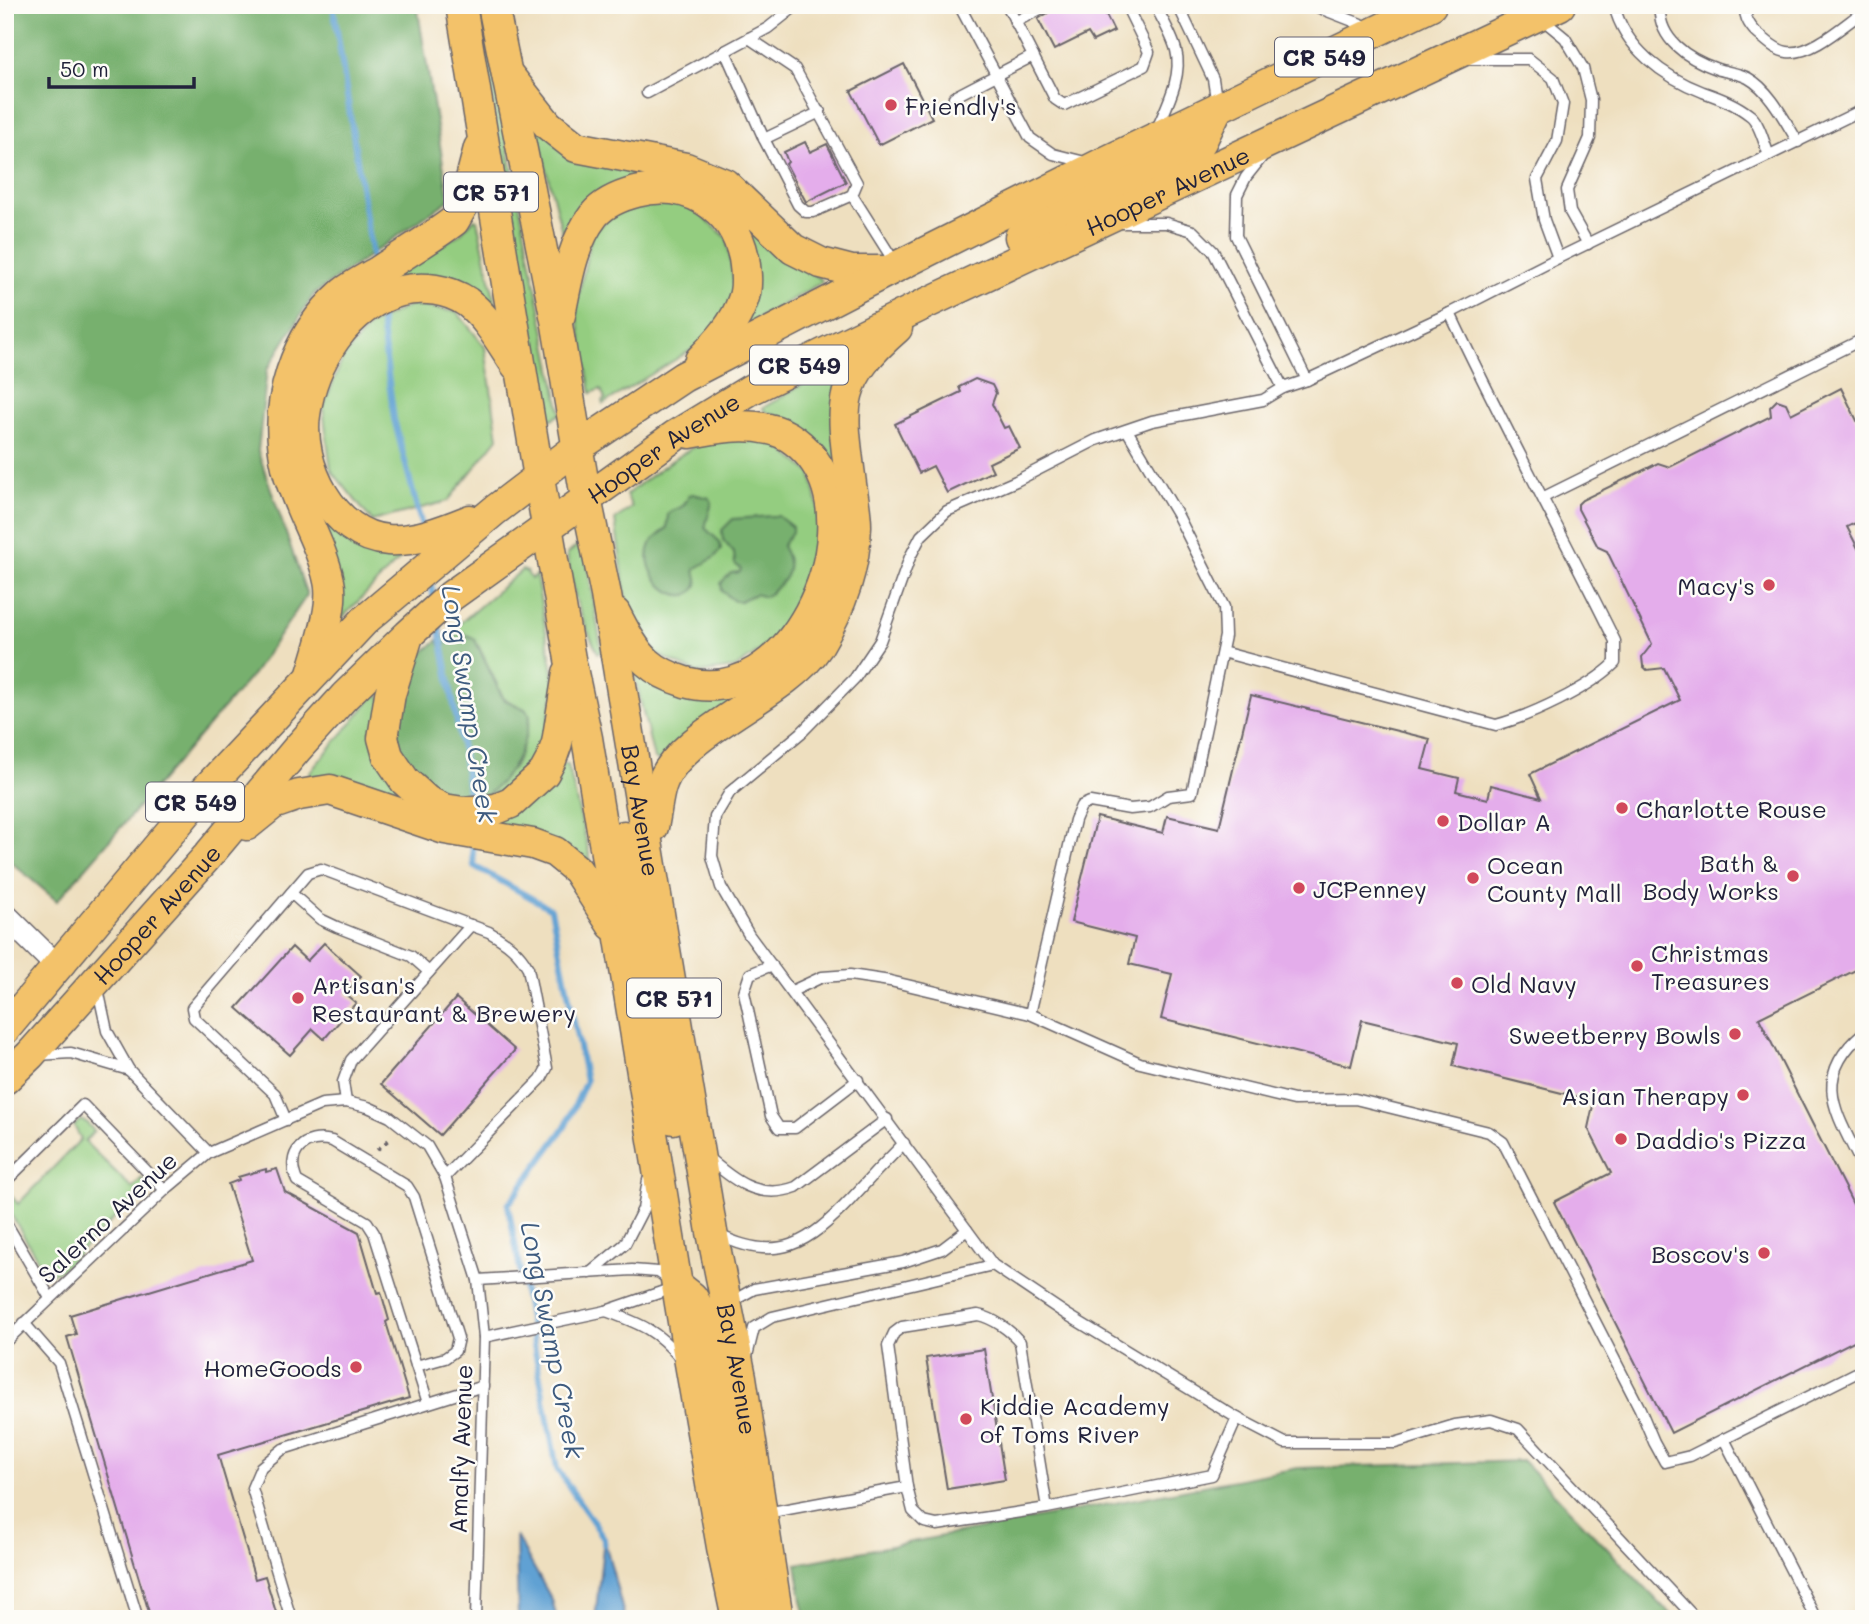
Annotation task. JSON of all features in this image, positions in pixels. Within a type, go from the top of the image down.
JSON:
[{"type":"main road","name":"Bay Avenue","points":[[461,5],[481,138],[570,659],[587,738],[678,1286]]},
{"type":"main road","name":"Bay Avenue","points":[[493,5],[557,325],[586,498],[606,595],[712,1231],[705,1322],[692,1374],[737,1619]]},
{"type":"main road","name":"Hooper Avenue","points":[[5,1029],[208,787],[365,620],[426,550],[494,511],[578,447],[683,377],[1099,165],[1431,5]]},
{"type":"main road","name":"Hooper Avenue","points":[[5,1079],[30,1055],[206,858],[345,696],[412,631],[451,596],[676,435],[750,390],[998,269],[1444,59],[1538,9]]},
{"type":"main road","points":[[506,71],[548,125],[576,147],[686,168],[725,184],[793,249],[821,263],[852,271],[892,269]]},
{"type":"main road","points":[[998,269],[1019,237],[1185,154],[1201,142],[1217,109]]},
{"type":"main road","points":[[426,550],[366,535],[344,521],[329,505],[315,480],[306,443],[304,418],[316,374],[328,348],[377,287],[454,221],[465,202],[481,138]]},
{"type":"main road","points":[[557,325],[573,256],[584,230],[596,213],[620,197],[655,187],[689,192],[715,206],[732,226],[742,247],[746,272],[744,298],[734,321],[721,339],[683,377]]},
{"type":"main road","points":[[312,676],[328,610],[330,583],[287,468],[284,443],[287,389],[295,360],[315,323],[344,293],[377,287],[439,290],[466,301],[489,323],[524,379]]},
{"type":"main road","points":[[649,848],[661,784],[682,752],[790,675],[816,648],[841,603],[854,556],[856,523],[844,428],[846,394],[851,378],[876,346],[927,303]]},
{"type":"main road","points":[[606,595],[628,638],[648,663],[675,679],[703,687],[726,684],[750,674],[769,660],[788,644],[802,626],[819,595],[831,543],[830,494],[823,472],[809,453],[790,438],[771,429],[736,425],[676,435]]},
{"type":"main road","points":[[412,631],[390,694],[383,738],[388,756],[405,781],[427,801],[473,822],[555,852],[577,870],[619,936]]},
{"type":"main road","points":[[206,858],[273,804],[319,791],[330,790],[445,829],[473,822],[511,803],[544,773],[551,760],[570,659]]},
{"type":"main road","points":[[570,659],[597,724],[620,814],[685,1193],[694,1214],[712,1231],[700,1275],[678,1286],[692,1297],[705,1322],[752,1585],[765,1619]]},
{"type":"main road","name":"Bay Avenue","points":[[705,1322],[741,1377],[778,1619]]},
{"type":"street","points":[[5,915],[58,967]]},
{"type":"lane","points":[[648,93],[768,27],[797,5]]},
{"type":"lane","points":[[960,5],[1030,138],[1053,154],[1099,165]]},
{"type":"lane","points":[[1007,5],[1055,99],[1063,105],[1144,66],[1149,52],[1126,5]]},
{"type":"lane","points":[[1152,140],[1169,101],[1179,63],[1176,48],[1155,5]]},
{"type":"lane","points":[[1178,5],[1213,79],[1217,109]]},
{"type":"lane","points":[[1312,5],[1378,31]]},
{"type":"lane","points":[[1614,5],[1622,28],[1651,65],[1678,81],[1727,100],[1753,118],[1769,155]]},
{"type":"lane","points":[[1660,5],[1662,25],[1669,40],[1685,55],[1713,68],[1748,78],[1774,102],[1798,142]]},
{"type":"lane","points":[[1749,5],[1745,11],[1750,25],[1759,36],[1777,49],[1788,52],[1801,51],[1821,42],[1864,10]]},
{"type":"lane","points":[[1015,22],[1042,8]]},
{"type":"lane","points":[[1538,9],[1565,38],[1583,68],[1591,100],[1591,138],[1567,190],[1570,212],[1588,244]]},
{"type":"lane","points":[[725,51],[797,205],[806,212],[813,212],[852,195],[857,183],[795,69],[749,38]]},
{"type":"lane","points":[[954,97],[1033,56]]},
{"type":"lane","points":[[1444,59],[1529,59],[1553,78],[1563,104],[1557,141],[1537,179],[1544,220],[1558,258]]},
{"type":"lane","points":[[1696,1619],[1518,1429],[1491,1420],[1455,1426],[1395,1443],[1285,1443],[1237,1418],[1066,1314],[993,1265],[749,935],[721,887],[712,856],[715,817],[730,792],[800,733],[855,678],[880,641],[909,557],[921,536],[947,511],[1016,481],[1097,440],[1152,422],[1263,400],[1283,388],[1307,380],[1450,313],[1864,109]]},
{"type":"lane","points":[[765,139],[820,112]]},
{"type":"lane","points":[[1278,138],[1246,177],[1237,195],[1236,236],[1307,380]]},
{"type":"lane","points":[[852,195],[892,269]]},
{"type":"lane","points":[[1093,224],[1142,221],[1166,223],[1193,231],[1213,251],[1283,388]]},
{"type":"lane","points":[[1222,652],[1496,725],[1516,720],[1601,677],[1615,663],[1615,641],[1450,313]]},
{"type":"lane","points":[[1544,497],[1857,342],[1864,356]]},
{"type":"lane","points":[[1030,1014],[1072,830],[1081,806],[1090,802],[1130,809],[1150,807],[1168,796],[1192,793],[1225,636],[1224,607],[1178,516],[1127,430]]},
{"type":"lane","points":[[286,1120],[275,1094],[194,1018],[192,1008],[308,873],[321,869],[489,932],[507,942],[522,956],[528,968],[547,1068],[541,1079],[445,1177]]},
{"type":"lane","points":[[291,892],[320,919],[411,956],[429,972]]},
{"type":"lane","points":[[346,1102],[343,1082],[351,1059],[471,925]]},
{"type":"lane","points":[[772,965],[750,974],[744,992],[771,1116],[779,1128],[795,1128],[858,1080]]},
{"type":"lane","points":[[792,991],[822,977],[850,975],[890,981],[1030,1014],[1140,1063],[1294,1100],[1355,1099],[1489,1132],[1503,1142],[1634,1396],[1665,1462],[1690,1456],[1864,1369]]},
{"type":"lane","points":[[96,981],[107,1031],[129,1070],[209,1153]]},
{"type":"lane","points":[[1864,1032],[1847,1046],[1833,1071],[1830,1091],[1836,1111],[1864,1168]]},
{"type":"lane","points":[[30,1055],[71,1053],[129,1070]]},
{"type":"lane","name":"Salerno Avenue","points":[[5,1342],[209,1153],[322,1104],[346,1102]]},
{"type":"lane","name":"Amalfy Avenue","points":[[346,1102],[368,1107],[404,1126],[426,1146],[445,1177],[478,1280],[484,1337],[476,1619]]},
{"type":"lane","points":[[5,1182],[83,1105],[166,1190]]},
{"type":"lane","points":[[698,1148],[730,1177],[750,1189],[785,1191],[796,1187],[887,1119]]},
{"type":"lane","points":[[589,1273],[625,1244],[643,1209],[648,1184],[650,1123]]},
{"type":"lane","points":[[416,1366],[445,1358],[455,1351],[458,1338],[414,1197],[407,1186],[332,1141],[320,1138],[305,1144],[295,1153],[292,1170],[297,1181],[366,1222],[374,1233],[416,1366],[428,1404]]},
{"type":"lane","points":[[712,1231],[739,1245],[769,1249],[803,1241],[823,1228],[904,1143]]},
{"type":"lane","points":[[5,1221],[50,1298]]},
{"type":"lane","points":[[705,1322],[754,1289],[903,1262],[942,1249],[967,1230]]},
{"type":"lane","points":[[741,1377],[754,1328],[772,1317],[993,1265]]},
{"type":"lane","points":[[478,1280],[632,1270],[658,1272],[678,1286]]},
{"type":"lane","points":[[484,1337],[607,1311],[678,1286]]},
{"type":"lane","points":[[607,1311],[644,1325],[666,1342],[692,1374]]},
{"type":"lane","points":[[1047,1508],[1020,1342],[1014,1334],[986,1316],[978,1315],[902,1327],[894,1334],[888,1346],[907,1487],[913,1511],[924,1522],[937,1525],[1047,1508],[1212,1475],[1237,1418]]},
{"type":"lane","points":[[24,1322],[59,1363],[137,1616]]},
{"type":"lane","points":[[291,1619],[252,1488],[261,1467],[283,1449],[483,1386]]},
{"type":"lane","points":[[1724,1439],[1816,1619]]},
{"type":"lane","points":[[762,1514],[907,1487]]},
{"type":"path","points":[[365,1161],[404,1126]]},
{"type":"green space","points":[[5,5],[417,5],[449,200],[314,294],[267,370],[258,451],[307,595],[253,674],[57,901],[5,857]]},
{"type":"green space","points":[[480,7],[561,414],[546,422],[477,8]]},
{"type":"green space","points":[[534,121],[655,173],[575,218],[562,232]]},
{"type":"green space","points":[[686,202],[727,238],[736,297],[704,342],[603,404],[605,399],[601,389],[591,393],[576,308],[592,232],[629,203]]},
{"type":"green space","points":[[474,219],[477,220],[498,315],[389,277],[460,234]]},
{"type":"green space","points":[[742,221],[792,262],[822,282],[743,327]]},
{"type":"green space","points":[[411,305],[457,312],[485,347],[498,438],[448,501],[372,521],[331,470],[323,408],[343,358],[370,325]]},
{"type":"green space","points":[[853,354],[840,479],[784,418],[764,411],[763,408]]},
{"type":"green space","points":[[767,437],[811,473],[822,525],[805,599],[767,646],[735,668],[698,673],[651,652],[627,606],[615,520],[632,507],[626,495],[692,448],[713,439]]},
{"type":"green space","points":[[689,495],[709,498],[712,502],[705,528],[720,542],[721,549],[715,557],[695,569],[697,585],[691,593],[683,595],[673,593],[656,579],[648,556],[652,542],[667,528],[668,514],[682,506]]},
{"type":"green space","points":[[314,498],[401,558],[337,623]]},
{"type":"green space","points":[[778,516],[792,527],[792,532],[782,546],[788,562],[787,574],[765,597],[755,594],[734,601],[722,591],[721,583],[731,573],[740,572],[741,569],[735,564],[734,553],[723,540],[722,530],[733,519]]},
{"type":"green space","points":[[580,544],[585,550],[602,652],[598,653],[578,605],[569,568],[567,554]]},
{"type":"green space","points":[[522,570],[527,572],[531,579],[536,575],[555,683],[542,756],[512,787],[487,796],[515,765],[530,718],[525,709],[504,699],[478,645],[456,634],[444,646],[439,646],[438,642]]},
{"type":"green space","points":[[462,633],[474,638],[503,699],[525,709],[530,715],[523,744],[510,770],[485,796],[471,798],[456,796],[427,782],[404,758],[393,732],[404,687],[414,661],[439,639],[442,647],[456,634]]},
{"type":"green space","points":[[630,656],[752,688],[659,761],[654,759]]},
{"type":"green space","points":[[378,691],[420,804],[333,778],[311,776],[309,773]]},
{"type":"green space","points":[[565,764],[568,765],[593,870],[475,818]]},
{"type":"green space","points":[[80,1120],[86,1122],[94,1131],[85,1142],[132,1188],[142,1178],[146,1188],[61,1270],[50,1274],[42,1267],[5,1204],[5,1197],[9,1193],[18,1204],[81,1139],[74,1126]]},
{"type":"green space","points":[[1523,1461],[1675,1619],[805,1619],[796,1564],[1298,1468]]},
{"type":"water","points":[[516,1536],[552,1600],[557,1619],[518,1619]]},
{"type":"water","points":[[604,1538],[625,1619],[595,1619]]},
{"type":"building","points":[[1049,5],[1101,5],[1114,31],[1093,41],[1088,33],[1054,50],[1038,19],[1048,13]]},
{"type":"building","name":"Friendly's","points":[[904,64],[932,118],[879,145],[851,91]]},
{"type":"building","points":[[805,142],[810,152],[827,144],[846,182],[806,202],[786,164],[788,162],[784,152]]},
{"type":"building","points":[[975,379],[992,385],[996,393],[992,404],[1004,428],[1009,426],[1020,448],[989,463],[993,471],[947,493],[933,466],[919,473],[895,424],[961,392],[959,387]]},
{"type":"building","name":"Ocean County Mall","points":[[1841,388],[1864,435],[1864,519],[1847,527],[1864,560],[1864,966],[1759,1018],[1864,1226],[1864,1336],[1671,1433],[1554,1202],[1611,1173],[1588,1128],[1594,1101],[1453,1066],[1458,1043],[1362,1020],[1351,1066],[1161,1019],[1172,974],[1129,964],[1135,938],[1071,922],[1097,817],[1163,833],[1167,816],[1219,828],[1251,695],[1430,739],[1422,769],[1459,778],[1456,791],[1488,799],[1491,785],[1541,798],[1530,774],[1680,700],[1664,668],[1647,670],[1643,666],[1642,657],[1652,644],[1607,551],[1598,547],[1578,509],[1578,504],[1658,463],[1670,467],[1771,416],[1770,407],[1777,400],[1786,403],[1791,414]]},
{"type":"building","name":"Artisan's Restaurant & Brewery","points":[[324,943],[361,976],[345,994],[356,1003],[324,1039],[313,1029],[290,1055],[237,1008],[292,947],[307,961]]},
{"type":"building","points":[[456,998],[515,1050],[440,1135],[381,1084]]},
{"type":"building","points":[[266,1169],[266,1172],[277,1169],[285,1192],[359,1232],[377,1293],[381,1292],[389,1320],[386,1322],[409,1398],[218,1455],[255,1579],[265,1576],[278,1619],[151,1619],[67,1337],[76,1334],[70,1315],[252,1260],[228,1184],[239,1180],[238,1177]]},
{"type":"building","name":"Kiddie Academy of Toms River","points":[[984,1349],[1005,1480],[947,1489],[926,1358]]},
{"type":"waterway","name":"Long Swamp Creek","points":[[333,5],[373,263]]},
{"type":"waterway","name":"Long Swamp Creek","points":[[379,308],[394,419],[422,527]]},
{"type":"waterway","name":"Long Swamp Creek","points":[[430,576],[434,600]]},
{"type":"waterway","name":"Long Swamp Creek","points":[[438,621],[465,765],[469,803]]},
{"type":"waterway","name":"Long Swamp Creek","points":[[472,842],[474,866],[551,909],[586,1081],[565,1127],[508,1205],[557,1469],[604,1538],[604,1544]]},
{"type":"place","name":"Friendly's","points":[[891,105]]},
{"type":"place","name":"Macy's","points":[[1769,585]]},
{"type":"place","name":"Charlotte Rouse","points":[[1622,808]]},
{"type":"place","name":"Dollar A","points":[[1443,821]]},
{"type":"place","name":"Bath & Body Works","points":[[1793,876]]},
{"type":"place","name":"Ocean County Mall","points":[[1473,878]]},
{"type":"place","name":"JCPenney","points":[[1299,888]]},
{"type":"place","name":"Christmas Treasures","points":[[1637,966]]},
{"type":"place","name":"Old Navy","points":[[1457,983]]},
{"type":"place","name":"Artisan's Restaurant & Brewery","points":[[298,998]]},
{"type":"place","name":"Sweetberry Bowls","points":[[1735,1034]]},
{"type":"place","name":"Asian Therapy","points":[[1743,1095]]},
{"type":"place","name":"Daddio's Pizza","points":[[1621,1139]]},
{"type":"place","name":"Boscov's","points":[[1764,1253]]},
{"type":"place","name":"HomeGoods","points":[[356,1367]]},
{"type":"place","name":"Kiddie Academy of Toms River","points":[[966,1419]]}]
